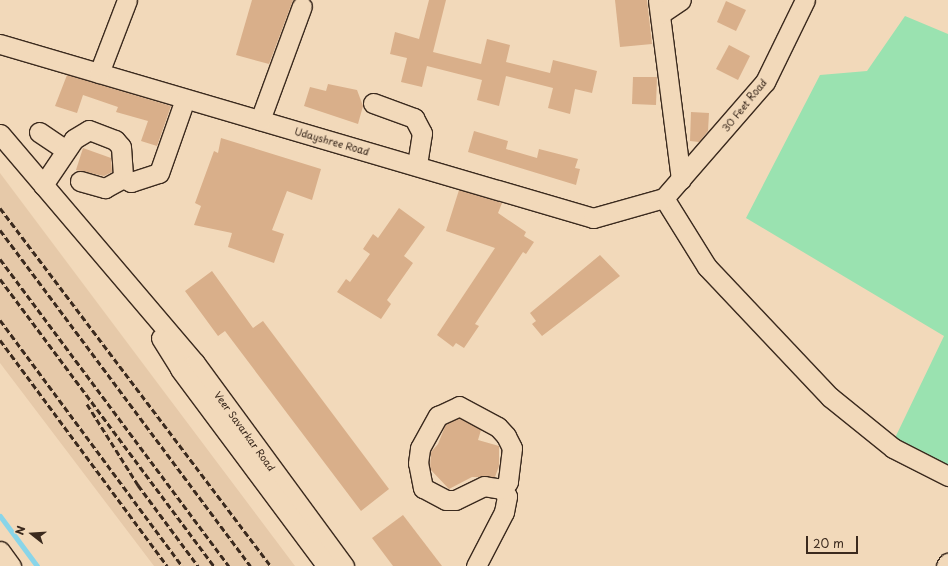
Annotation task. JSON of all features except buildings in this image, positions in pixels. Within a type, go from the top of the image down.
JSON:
[{"type":"street","points":[[100,73],[127,0]]},
{"type":"street","points":[[681,0],[659,7],[681,180]]},
{"type":"street","name":"30 Feet Road","points":[[664,198],[766,82],[806,0]]},
{"type":"street","points":[[260,120],[302,6]]},
{"type":"street","name":"Udayshree Road","points":[[0,44],[594,218],[664,198]]},
{"type":"street","points":[[43,185],[66,150],[81,132],[89,130],[115,140],[123,154],[120,171],[123,178],[131,182],[159,173],[185,98]]},
{"type":"street","points":[[373,103],[414,118],[422,133],[418,166]]},
{"type":"street","points":[[39,132],[66,150]]},
{"type":"street","name":"Veer Savarkar Road","points":[[0,134],[138,301],[195,363],[344,566]]},
{"type":"street","points":[[80,181],[105,188],[123,178]]},
{"type":"street","points":[[664,198],[707,267],[830,397],[893,448],[948,476]]},
{"type":"street","name":"Veer Savarkar Road","points":[[138,301],[180,369],[327,566]]},
{"type":"street","points":[[459,406],[498,427],[506,436],[512,448],[508,482],[502,490],[484,486],[455,500],[438,497],[423,488],[418,463],[420,448],[438,416],[459,406]]},
{"type":"street","points":[[476,566],[507,502],[502,490]]},
{"type":"street","points":[[0,552],[11,566]]},
{"type":"shaded area","points":[[0,173],[295,566],[154,566],[0,363]]},
{"type":"green space","points":[[905,16],[948,34],[948,465],[894,440],[944,336],[746,218],[820,75],[867,71]]},
{"type":"waterway","points":[[0,516],[37,566]]},
{"type":"railway","points":[[0,208],[271,566]]},
{"type":"railway","points":[[0,230],[250,566]]},
{"type":"railway","points":[[0,259],[229,566]]},
{"type":"railway","points":[[0,279],[214,566]]},
{"type":"railway","points":[[0,320],[182,566]]},
{"type":"railway","points":[[0,340],[167,566]]},
{"type":"railway","points":[[87,404],[138,485],[198,566]]}]
